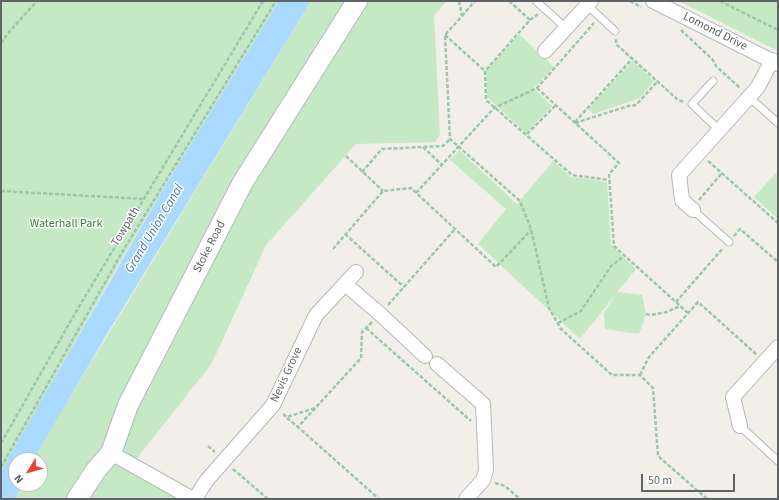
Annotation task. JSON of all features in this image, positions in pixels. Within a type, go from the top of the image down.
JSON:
[{"type":"street","name":"Stoke Road","points":[[76,499],[96,470],[111,453],[128,405],[243,182],[357,1]]},
{"type":"street","points":[[545,51],[589,3]]},
{"type":"street","name":"Lomond Drive","points":[[649,5],[775,62]]},
{"type":"street","points":[[692,209],[682,200],[679,175],[758,87],[775,62]]},
{"type":"street","name":"Nevis Grove","points":[[194,499],[207,480],[224,460],[274,405],[316,315],[356,272]]},
{"type":"street","points":[[345,284],[425,356]]},
{"type":"street","points":[[740,426],[733,397],[778,348]]},
{"type":"street","points":[[437,364],[483,404],[486,470],[484,480],[466,499]]},
{"type":"street","points":[[111,453],[194,499]]},
{"type":"lane","points":[[536,1],[566,28]]},
{"type":"lane","points":[[589,3],[600,17],[615,31]]},
{"type":"lane","points":[[713,81],[692,104],[719,130]]},
{"type":"lane","points":[[749,97],[778,123]]},
{"type":"lane","points":[[692,209],[729,242]]},
{"type":"lane","points":[[740,426],[778,461]]},
{"type":"path","points":[[1,43],[9,32],[38,1]]},
{"type":"path","points":[[1,443],[77,310],[263,1]]},
{"type":"path","name":"Towpath","points":[[1,467],[121,254],[276,1]]},
{"type":"path","points":[[459,1],[462,16]]},
{"type":"path","points":[[475,1],[445,35],[450,139],[520,201],[531,229],[549,308],[561,329],[612,375],[640,375],[653,388],[658,456],[707,499]]},
{"type":"path","points":[[509,1],[530,20]]},
{"type":"path","points":[[630,1],[649,5]]},
{"type":"path","points":[[720,1],[778,30]]},
{"type":"path","points":[[543,7],[534,19],[530,20],[485,71],[486,100],[527,134],[572,175],[610,180]]},
{"type":"path","points":[[416,194],[494,108],[537,88],[600,17]]},
{"type":"path","points":[[678,28],[713,60],[716,66],[749,97]]},
{"type":"path","points":[[615,31],[616,44],[678,100],[692,104]]},
{"type":"path","points":[[445,35],[485,71]]},
{"type":"path","points":[[574,123],[632,59]]},
{"type":"path","points":[[574,123],[628,106],[636,105],[657,82]]},
{"type":"path","points":[[537,88],[619,164],[609,174],[614,246],[688,313]]},
{"type":"path","points":[[527,134],[555,106]]},
{"type":"path","points":[[362,172],[382,149],[443,146],[450,139]]},
{"type":"path","points":[[423,147],[442,165]]},
{"type":"path","points":[[699,152],[778,223]]},
{"type":"path","points":[[346,156],[383,191]]},
{"type":"path","points":[[692,209],[722,173]]},
{"type":"path","points":[[333,249],[383,191],[411,188],[496,267],[531,229]]},
{"type":"path","points":[[1,191],[144,199]]},
{"type":"path","points":[[298,427],[361,358],[362,332],[380,314],[455,229]]},
{"type":"path","points":[[676,302],[740,229],[778,262]]},
{"type":"path","points":[[345,234],[404,287]]},
{"type":"path","points":[[558,324],[581,311],[611,266],[624,256]]},
{"type":"path","points":[[640,375],[649,358],[698,302],[765,362]]},
{"type":"path","points":[[646,314],[667,312],[680,306]]},
{"type":"path","points":[[366,328],[485,433]]},
{"type":"path","points":[[274,405],[379,499]]},
{"type":"path","points":[[287,417],[315,408]]},
{"type":"path","points":[[208,446],[268,499]]},
{"type":"path","points":[[484,480],[504,486],[520,499]]},
{"type":"green space","name":"Waterhall Park","points":[[1,1],[279,1],[164,188],[111,278],[13,452],[8,452],[8,461],[1,473]]},
{"type":"green space","points":[[311,1],[447,1],[434,15],[440,135],[435,142],[356,144],[266,245],[212,363],[127,471],[178,499],[16,499],[18,492],[48,492],[48,452],[37,452]]},
{"type":"green space","points":[[679,1],[778,1],[778,51]]},
{"type":"green space","points":[[519,34],[554,67],[534,88],[552,106],[526,133],[487,97],[486,71]]},
{"type":"green space","points":[[633,61],[654,81],[640,98],[593,114],[588,109]]},
{"type":"green space","points":[[459,150],[517,204],[553,161],[571,177],[607,182],[611,245],[636,269],[617,292],[642,295],[646,314],[639,334],[605,329],[604,313],[615,295],[580,339],[478,244],[506,209],[450,160]]},
{"type":"green space","points":[[778,171],[778,219],[754,197]]},
{"type":"water","name":"Grand Union Canal","points":[[279,1],[311,1],[107,334],[38,452],[12,452],[14,448],[164,188]]},
{"type":"water","points":[[8,460],[8,492],[18,492],[16,499],[1,499],[1,473]]}]
